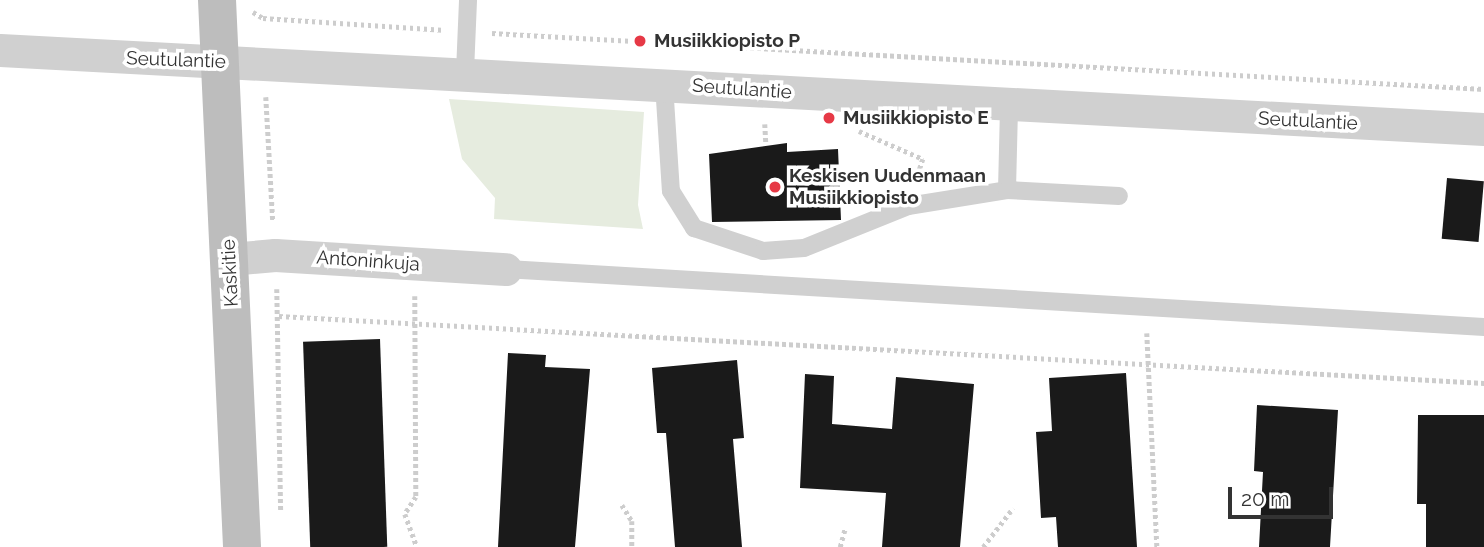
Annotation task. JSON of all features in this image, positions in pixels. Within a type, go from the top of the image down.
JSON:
[{"type":"street","name":"Kaskitie","points":[[233,4],[218,62],[230,259],[242,547]]},
{"type":"street","name":"Seutulantie","points":[[0,50],[465,72],[1009,106],[1484,129]]},
{"type":"street","name":"Antoninkuja","points":[[230,259],[275,255],[506,269]]},
{"type":"lane","points":[[465,72],[468,0]]},
{"type":"lane","points":[[664,84],[671,191],[694,228],[722,242],[763,251],[804,248],[908,206],[1007,190],[1119,196]]},
{"type":"lane","points":[[1007,190],[1009,106]]},
{"type":"lane","points":[[506,269],[1484,327]]},
{"type":"path","points":[[233,4],[263,18],[1484,89]]},
{"type":"path","points":[[765,114],[766,144]]},
{"type":"path","points":[[855,120],[857,131],[923,159],[908,206]]},
{"type":"path","points":[[416,264],[416,497],[405,514],[417,547]]},
{"type":"path","points":[[1146,307],[1157,547]]},
{"type":"path","points":[[279,316],[1484,383]]},
{"type":"path","points":[[622,505],[632,521],[632,547]]},
{"type":"path","points":[[983,547],[1013,508]]},
{"type":"path","points":[[840,547],[845,528]]},
{"type":"shaded area","points":[[449,99],[644,112],[638,205],[643,229],[494,219],[495,198],[462,159]]},
{"type":"building","name":"Keskisen Uudenmaan Musiikkiopisto","points":[[787,143],[787,152],[838,149],[841,220],[712,222],[709,154]]},
{"type":"building","points":[[1447,178],[1484,181],[1479,242],[1442,239]]},
{"type":"building","points":[[380,339],[387,547],[310,547],[303,342]]},
{"type":"building","points":[[508,353],[546,355],[545,367],[590,369],[575,547],[498,547]]},
{"type":"building","points":[[737,360],[744,438],[733,439],[742,547],[675,547],[666,433],[657,433],[652,368]]},
{"type":"building","points":[[1126,373],[1137,547],[1058,547],[1056,517],[1041,518],[1036,432],[1052,431],[1049,378]]},
{"type":"building","points":[[805,374],[834,376],[832,424],[892,429],[896,377],[974,384],[960,547],[882,547],[886,493],[800,488]]},
{"type":"building","points":[[1257,405],[1338,410],[1330,547],[1259,547],[1263,472],[1254,471]]},
{"type":"building","points":[[1418,415],[1484,415],[1484,547],[1426,547],[1426,504],[1417,504]]},
{"type":"place","name":"Musiikkiopisto P","points":[[640,41]]},
{"type":"place","name":"Musiikkiopisto E","points":[[829,118]]},
{"type":"place","name":"Keskisen Uudenmaan Musiikkiopisto","points":[[775,187]]}]
